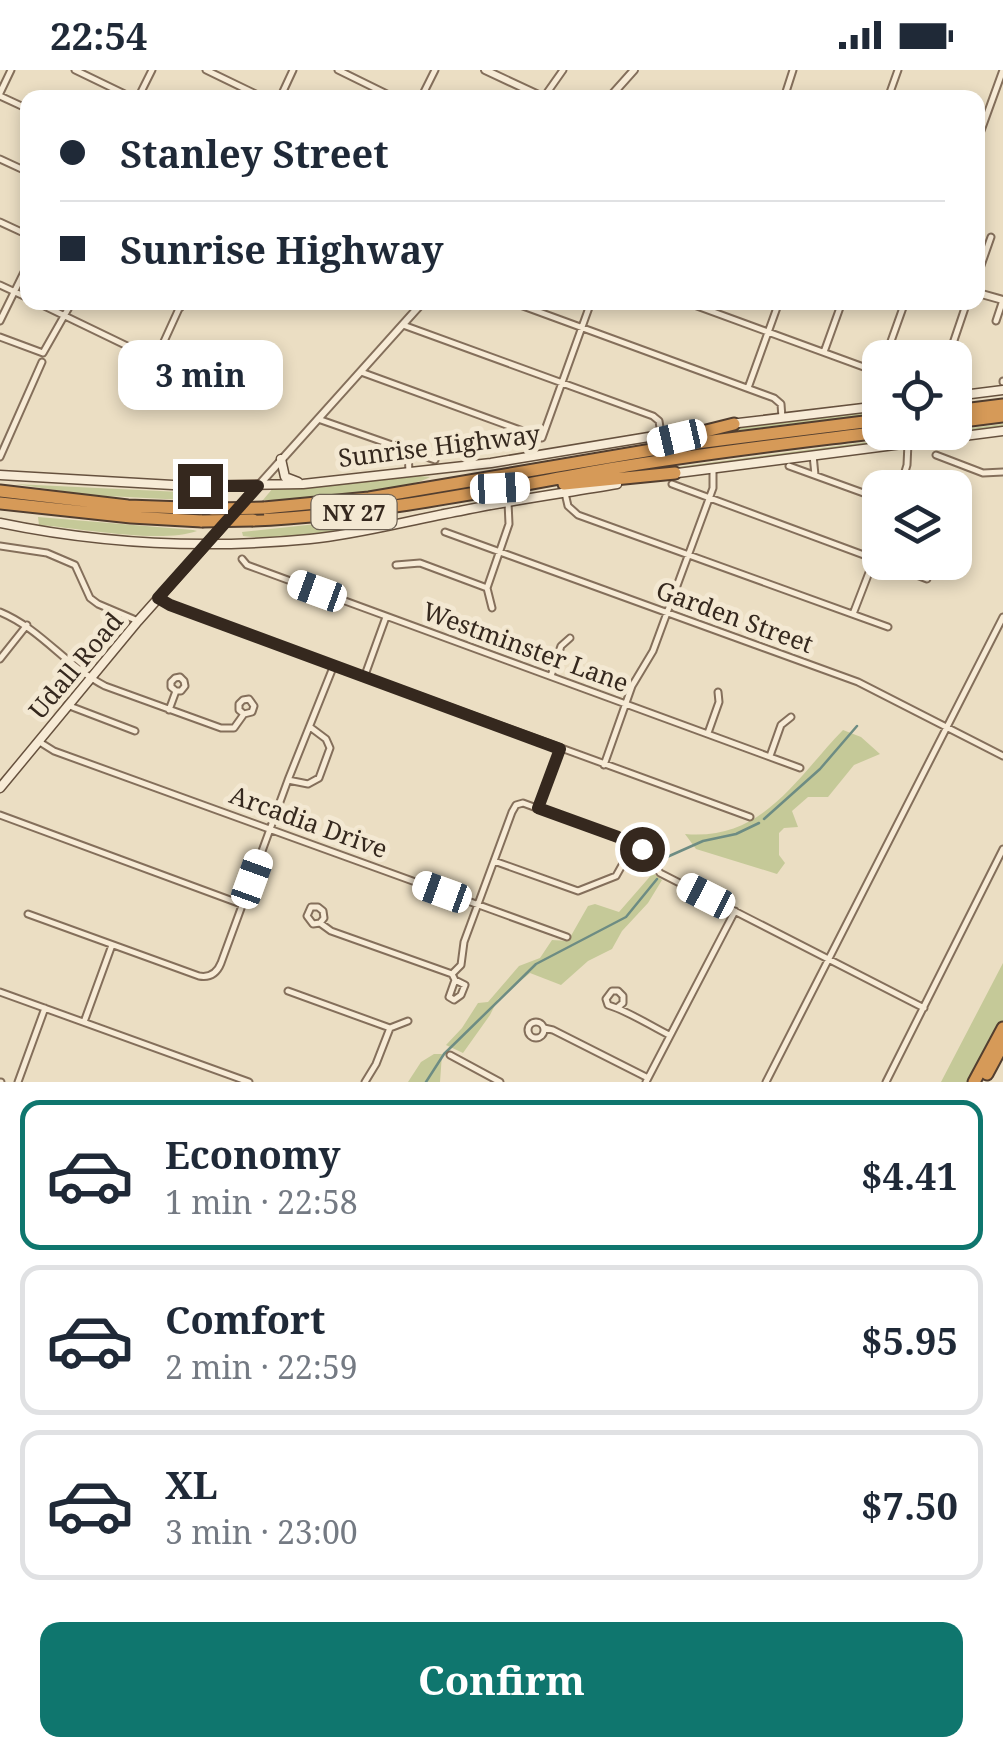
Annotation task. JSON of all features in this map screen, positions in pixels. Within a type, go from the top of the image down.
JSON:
[{"type":"highway","points":[[972,409],[1003,405]]},
{"type":"highway","points":[[972,420],[1003,416]]},
{"type":"highway","name":"Sunrise Highway","points":[[3,491],[128,506],[212,509],[328,504],[718,440],[862,422]]},
{"type":"highway","points":[[608,458],[734,424]]},
{"type":"highway","name":"Sunrise Highway","points":[[0,502],[131,518],[253,520],[364,511],[674,458],[862,434]]},
{"type":"highway","points":[[500,488],[673,479]]},
{"type":"highway","points":[[974,1082],[1003,1028]]},
{"type":"highway","points":[[983,1082],[1003,1044]]},
{"type":"main road","points":[[972,394],[1003,390]]},
{"type":"main road","name":"Sunrise Highway","points":[[0,475],[176,486],[303,484],[491,463],[661,434],[862,408]]},
{"type":"main road","points":[[972,435],[1003,431]]},
{"type":"main road","points":[[0,523],[74,535],[170,543],[270,542],[340,535],[508,502],[673,479],[713,467],[862,448]]},
{"type":"main road","points":[[281,459],[285,477],[303,484]]},
{"type":"main road","name":"Udall Road","points":[[0,788],[158,598],[258,486]]},
{"type":"main road","points":[[170,543],[183,552],[186,567]]},
{"type":"street","points":[[0,95],[11,70]]},
{"type":"street","points":[[74,70],[118,90]]},
{"type":"street","points":[[206,70],[247,90]]},
{"type":"street","points":[[338,70],[379,90]]},
{"type":"street","points":[[615,90],[634,70]]},
{"type":"street","points":[[985,119],[1002,70]]},
{"type":"street","points":[[490,71],[530,90]]},
{"type":"street","points":[[985,254],[991,237]]},
{"type":"street","points":[[0,321],[20,280]]},
{"type":"street","points":[[0,285],[20,295]]},
{"type":"street","points":[[996,321],[1003,300]]},
{"type":"street","points":[[52,310],[181,372]]},
{"type":"street","points":[[0,337],[44,353],[69,310]]},
{"type":"street","points":[[156,360],[179,310]]},
{"type":"street","name":"Udall Road","points":[[258,486],[416,310]]},
{"type":"street","points":[[534,310],[748,388],[780,402],[782,418]]},
{"type":"street","points":[[361,371],[542,438],[588,310]]},
{"type":"street","points":[[719,310],[862,366]]},
{"type":"street","points":[[748,388],[776,310]]},
{"type":"street","points":[[824,352],[839,310]]},
{"type":"street","points":[[892,340],[902,310]]},
{"type":"street","points":[[954,340],[964,310]]},
{"type":"street","points":[[403,325],[656,418],[661,434]]},
{"type":"street","points":[[0,457],[42,362]]},
{"type":"street","points":[[318,419],[435,460]]},
{"type":"street","points":[[408,452],[409,472]]},
{"type":"street","points":[[813,454],[815,475]]},
{"type":"street","points":[[936,455],[983,473],[1003,472]]},
{"type":"street","points":[[789,466],[862,492]]},
{"type":"street","points":[[604,765],[637,677],[653,651],[709,498],[713,467]]},
{"type":"street","points":[[673,479],[709,498],[862,555]]},
{"type":"street","points":[[566,493],[568,506],[578,515],[888,627]]},
{"type":"street","points":[[492,608],[487,588],[510,520],[508,502]]},
{"type":"street","name":"Garden Street","points":[[445,532],[863,684],[1003,756]]},
{"type":"street","points":[[0,546],[47,553],[75,565],[90,598],[138,622]]},
{"type":"street","name":"Westminster Lane","points":[[242,558],[247,566],[800,768]]},
{"type":"street","points":[[396,565],[420,563],[487,588]]},
{"type":"street","points":[[854,614],[870,580]]},
{"type":"street","points":[[158,598],[750,817]]},
{"type":"street","points":[[0,612],[27,625],[105,686],[228,730],[244,714]]},
{"type":"street","points":[[364,676],[386,617]]},
{"type":"street","points":[[766,1082],[1003,617]]},
{"type":"street","points":[[0,660],[27,625]]},
{"type":"street","points":[[551,676],[561,646],[570,638]]},
{"type":"street","points":[[28,914],[198,976],[210,976],[220,966],[334,665]]},
{"type":"street","points":[[169,710],[176,691]]},
{"type":"street","points":[[708,733],[719,702],[718,692]]},
{"type":"street","points":[[68,706],[134,730]]},
{"type":"street","points":[[770,756],[781,725],[791,717]]},
{"type":"street","points":[[288,780],[308,784],[319,778],[330,748],[326,739],[310,727]]},
{"type":"street","name":"Arcadia Drive","points":[[38,741],[54,751],[567,937]]},
{"type":"street","points":[[538,808],[560,749]]},
{"type":"street","points":[[320,923],[331,932],[454,977],[462,965],[464,942],[516,805],[523,803],[634,844],[660,873],[924,1008]]},
{"type":"street","points":[[0,815],[242,904]]},
{"type":"street","points":[[494,861],[578,891],[616,876],[634,844]]},
{"type":"street","points":[[886,1082],[1003,849]]},
{"type":"street","points":[[544,1028],[647,1080],[735,910]]},
{"type":"street","points":[[84,1022],[112,945]]},
{"type":"street","points":[[288,991],[390,1028],[408,1021]]},
{"type":"street","points":[[0,992],[249,1082]]},
{"type":"street","points":[[618,1007],[669,1035]]},
{"type":"street","points":[[18,1082],[45,1008]]},
{"type":"street","points":[[365,1082],[390,1028]]},
{"type":"street","points":[[450,1054],[500,1082]]},
{"type":"green space","points":[[862,412],[862,416],[705,436],[741,427]]},
{"type":"green space","points":[[1003,424],[1003,428],[972,432],[972,428]]},
{"type":"green space","points":[[862,443],[862,447],[654,474],[631,473]]},
{"type":"green space","points":[[430,477],[375,491],[263,500],[273,488]]},
{"type":"green space","points":[[15,484],[222,494],[219,500],[204,501],[89,495]]},
{"type":"green space","points":[[391,516],[393,519],[300,537],[262,538],[243,536],[242,532]]},
{"type":"green space","points":[[38,517],[197,531],[162,536],[120,534],[39,525]]},
{"type":"green space","points":[[843,730],[861,737],[880,754],[854,765],[828,797],[808,797],[792,811],[798,827],[784,828],[779,833],[779,855],[785,863],[777,874],[696,849],[685,834],[712,834],[757,817],[793,786]]},
{"type":"green space","points":[[653,873],[662,880],[612,949],[588,961],[561,985],[530,973],[498,999],[463,1053],[446,1045],[478,1003],[488,1002],[519,966],[540,958],[552,940],[568,941],[588,906],[595,904],[619,912]]},
{"type":"green space","points":[[1003,963],[1003,1022],[972,1082],[941,1082]]},
{"type":"green space","points":[[442,1054],[440,1082],[408,1082],[421,1062]]},
{"type":"waterway","points":[[764,819],[820,769],[857,726]]},
{"type":"waterway","points":[[667,857],[759,823]]},
{"type":"waterway","points":[[426,1082],[444,1054],[536,964],[626,917],[657,879]]},
{"type":"route","points":[[200,486],[258,486],[158,598],[560,749],[538,808],[642,849]]}]
